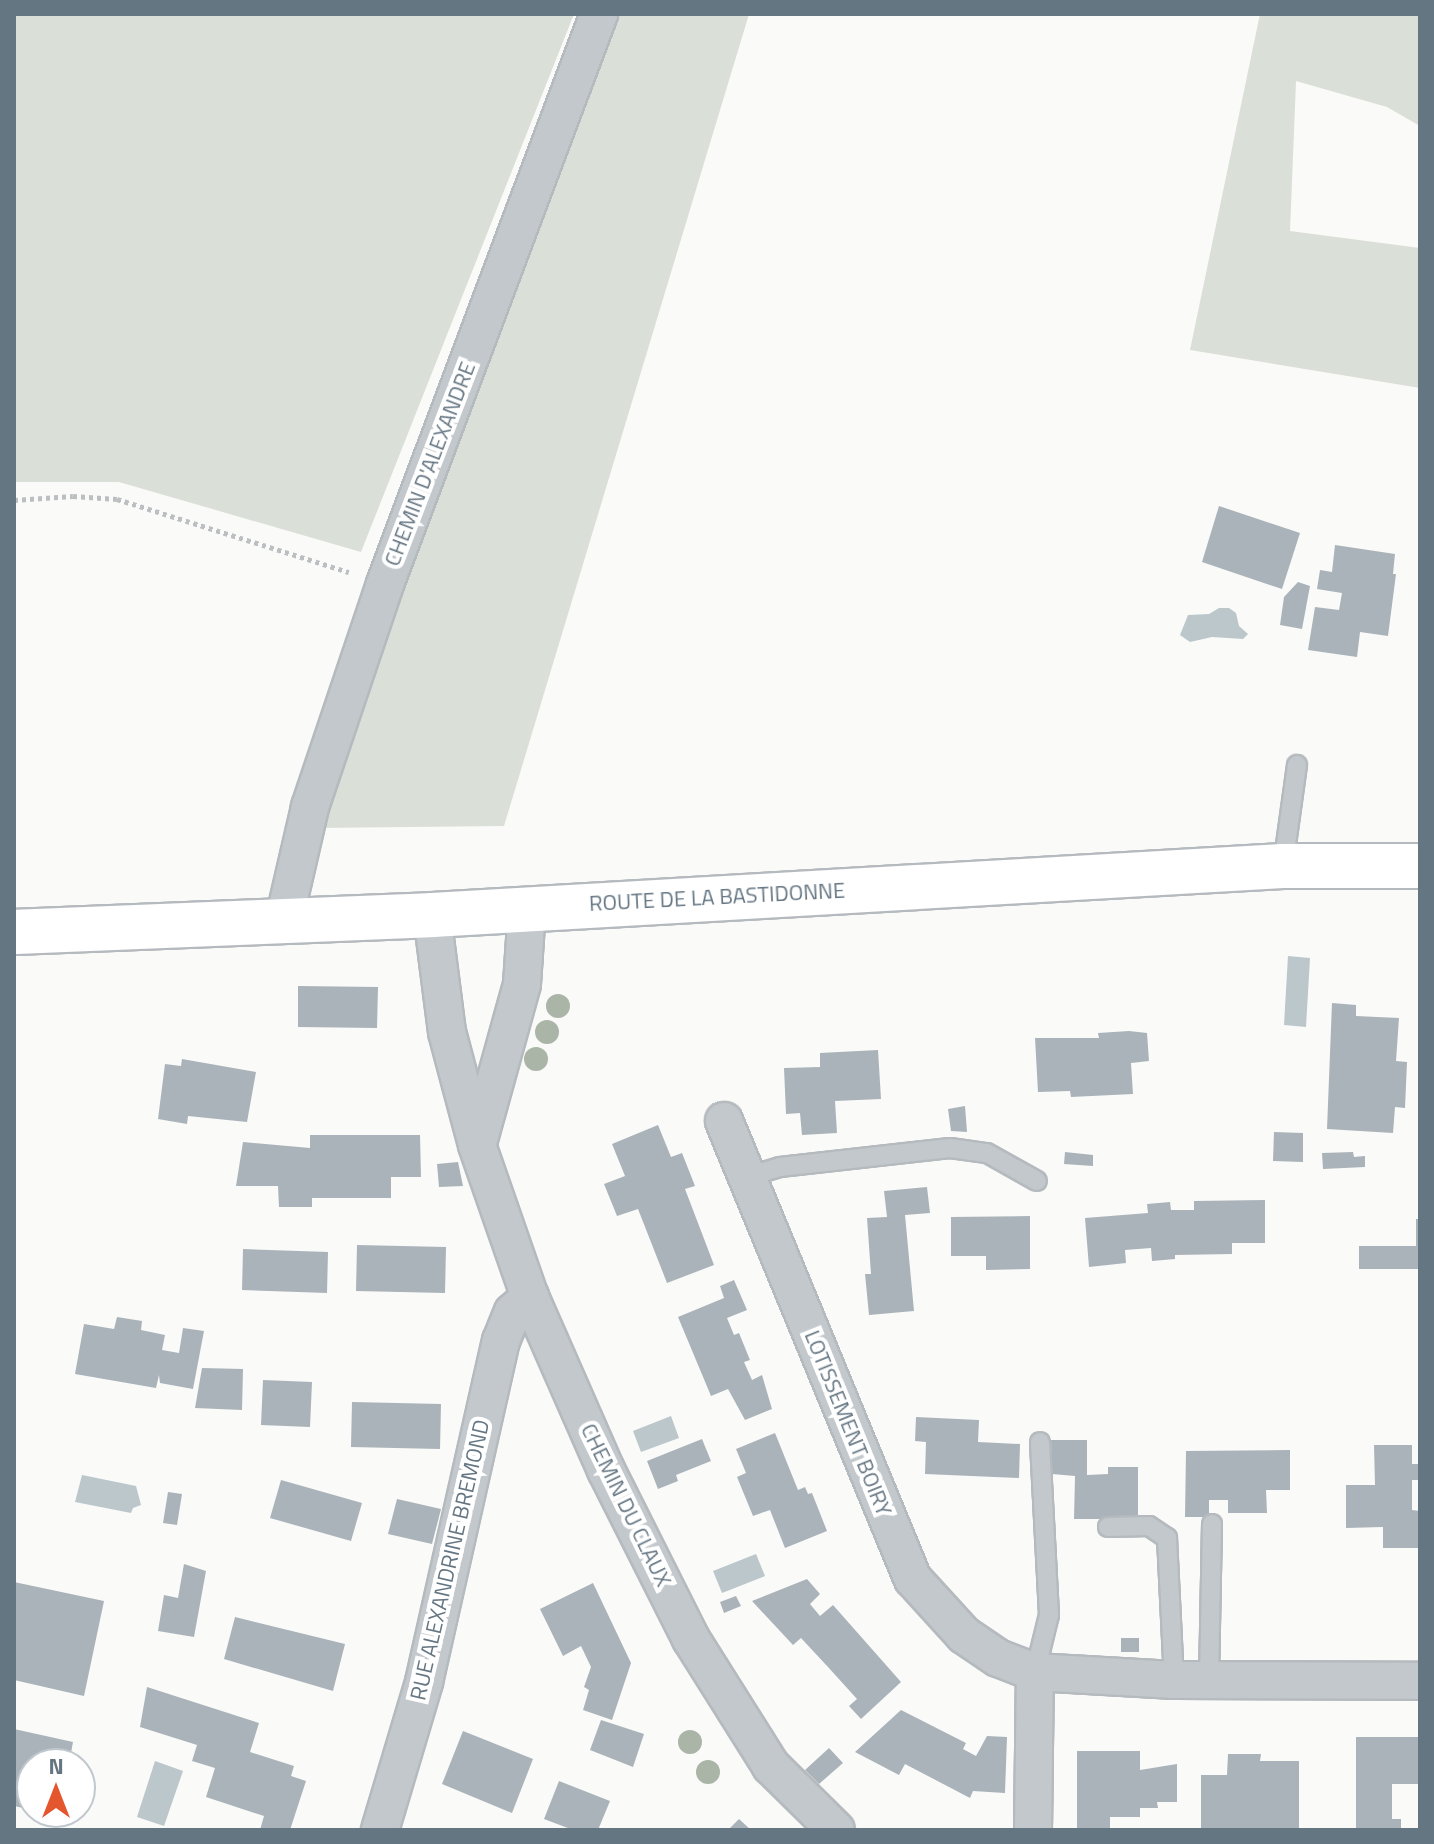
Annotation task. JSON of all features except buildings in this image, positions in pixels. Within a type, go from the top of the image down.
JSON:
[{"type":"main road","name":"ROUTE DE LA BASTIDONNE","points":[[14,932],[432,915],[1283,866],[1420,866]]},
{"type":"street","name":"CHEMIN D'ALEXANDRE","points":[[284,920],[310,807],[385,584],[599,14]]},
{"type":"street","points":[[477,1145],[522,984],[527,908]]},
{"type":"street","name":"CHEMIN DU CLAUX","points":[[432,915],[447,1032],[477,1145],[530,1297],[606,1470],[691,1639],[771,1766],[836,1830]]},
{"type":"street","name":"LOTISSEMENT BOIRY","points":[[724,1121],[913,1579],[964,1635],[998,1658],[1035,1672],[1174,1680],[1420,1681]]},
{"type":"street","name":"RUE ALEXANDRINE BREMOND","points":[[380,1830],[424,1682],[501,1341],[513,1312],[530,1297]]},
{"type":"street","points":[[1033,1830],[1035,1672]]},
{"type":"lane","points":[[1283,866],[1297,765]]},
{"type":"lane","points":[[747,1177],[780,1167],[950,1148],[987,1153],[1037,1181]]},
{"type":"lane","points":[[1035,1672],[1049,1615],[1040,1442]]},
{"type":"lane","points":[[1209,1680],[1212,1524]]},
{"type":"lane","points":[[1108,1527],[1149,1526],[1167,1538],[1174,1680]]},
{"type":"path","points":[[14,500],[73,496],[117,499],[385,584]]},
{"type":"shaded area","points":[[14,14],[574,14],[361,552],[119,482],[14,482]]},
{"type":"shaded area","points":[[617,14],[749,14],[504,826],[314,828]]},
{"type":"shaded area","points":[[1260,14],[1418,14],[1420,18],[1420,126],[1387,107],[1296,81],[1290,231],[1420,248],[1420,388],[1190,350]]},
{"type":"shaded area","points":[[1219,608],[1229,608],[1236,613],[1239,626],[1248,634],[1243,639],[1212,637],[1190,642],[1180,635],[1188,615],[1209,614]]},
{"type":"shaded area","points":[[1288,956],[1310,958],[1306,1027],[1284,1025]]},
{"type":"shaded area","points":[[671,1416],[679,1438],[641,1452],[633,1431]]},
{"type":"shaded area","points":[[82,1475],[136,1486],[141,1505],[133,1508],[131,1513],[75,1502]]},
{"type":"shaded area","points":[[756,1554],[765,1576],[722,1593],[713,1571]]},
{"type":"shaded area","points":[[155,1761],[183,1771],[164,1826],[137,1817]]}]
